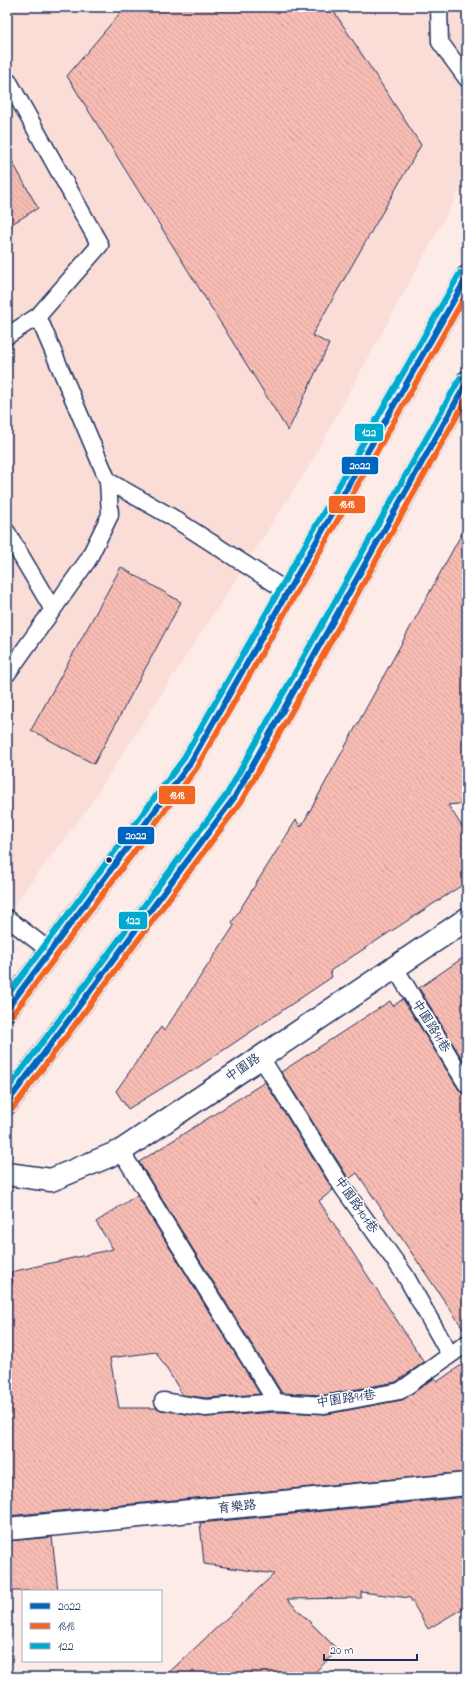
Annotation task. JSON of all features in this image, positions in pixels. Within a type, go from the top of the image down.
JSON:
[{"type":"main road","points":[[7,1009],[189,765],[467,277]]},
{"type":"main road","points":[[7,1103],[234,798],[467,382]]},
{"type":"main road","name":"中園路","points":[[7,1174],[51,1180],[121,1151],[260,1056],[467,919]]},
{"type":"main road","name":"育樂路","points":[[7,1529],[467,1484]]},
{"type":"lane","points":[[439,7],[440,42],[467,79]]},
{"type":"lane","points":[[7,336],[38,316],[100,245],[9,82]]},
{"type":"lane","points":[[7,674],[88,560],[110,515],[108,481],[38,316]]},
{"type":"lane","points":[[108,481],[170,516],[288,592]]},
{"type":"lane","points":[[7,532],[53,610]]},
{"type":"lane","points":[[7,918],[50,951]]},
{"type":"lane","name":"中園路91巷","points":[[395,968],[467,1085]]},
{"type":"lane","name":"中園路101巷","points":[[260,1056],[343,1188],[405,1275],[450,1355]]},
{"type":"lane","points":[[121,1151],[276,1402]]},
{"type":"lane","name":"中園路91巷","points":[[163,1401],[206,1408],[276,1402],[325,1405],[400,1391],[467,1343]]},
{"type":"shaded area","points":[[7,7],[467,7],[467,177],[308,468],[87,809],[7,914]]},
{"type":"building","points":[[125,7],[331,7],[421,145],[312,335],[329,344],[288,431],[67,76]]},
{"type":"building","points":[[7,152],[38,208],[7,227]]},
{"type":"building","points":[[467,524],[467,803],[448,805],[467,834],[467,882],[330,971],[332,977],[191,1072],[190,1071],[128,1109],[116,1091],[161,1027],[164,1031],[234,926],[232,922],[296,820],[301,827]]},
{"type":"building","points":[[121,567],[181,602],[94,764],[31,730]]},
{"type":"building","points":[[467,955],[467,1067],[419,988]]},
{"type":"building","points":[[403,999],[459,1090],[467,1094],[467,1334],[357,1173],[349,1179],[281,1072],[390,1001],[393,1006]]},
{"type":"building","points":[[265,1082],[333,1190],[319,1201],[424,1362],[396,1382],[324,1395],[282,1393],[139,1162]]},
{"type":"building","points":[[137,1195],[260,1394],[206,1398],[183,1395],[156,1352],[110,1358],[119,1408],[156,1408],[207,1417],[276,1412],[327,1414],[402,1400],[435,1378],[437,1382],[467,1361],[467,1472],[7,1516],[7,1284],[13,1283],[11,1272],[113,1249],[96,1222]]},
{"type":"building","points":[[467,1497],[467,1606],[428,1629],[410,1598],[361,1592],[361,1598],[287,1599],[338,1650],[310,1677],[164,1677],[274,1574],[204,1564],[200,1523]]},
{"type":"building","points":[[52,1537],[58,1590],[7,1591],[7,1541]]},
{"type":"transit line","name":"122","points":[[7,996],[182,761],[460,273]]},
{"type":"transit line","name":"2022","points":[[7,1009],[189,765],[467,277]]},
{"type":"transit line","name":"1818","points":[[13,1014],[196,769],[467,293]]},
{"type":"transit line","name":"122","points":[[7,1090],[227,794],[460,378]]},
{"type":"transit line","name":"2022","points":[[7,1103],[234,798],[467,382]]},
{"type":"transit line","name":"1818","points":[[13,1108],[241,802],[467,398]]}]
